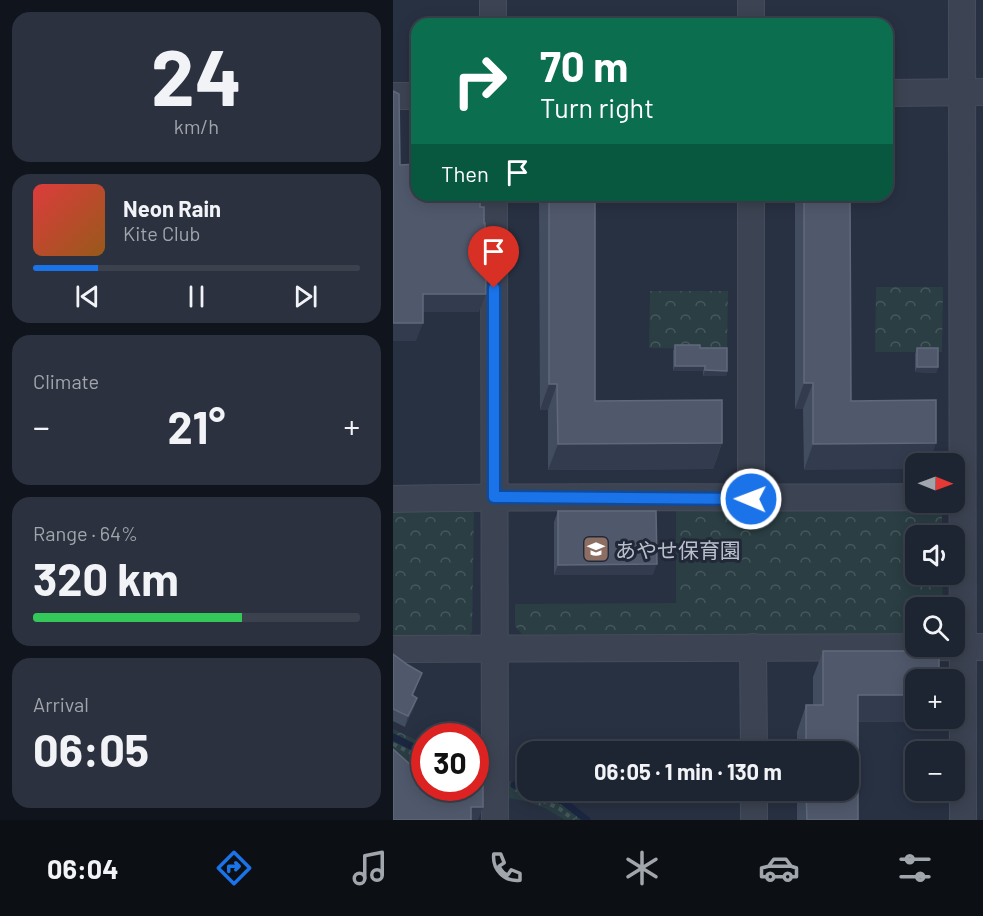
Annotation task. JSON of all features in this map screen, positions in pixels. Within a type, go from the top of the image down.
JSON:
[{"type":"street","points":[[493,0],[493,18]]},
{"type":"street","points":[[751,0],[751,18]]},
{"type":"street","points":[[962,0],[972,93],[967,497],[973,647],[963,820]]},
{"type":"street","points":[[893,93],[972,93]]},
{"type":"street","points":[[393,96],[411,96]]},
{"type":"street","points":[[494,201],[495,820]]},
{"type":"street","points":[[751,201],[751,499]]},
{"type":"street","points":[[393,499],[905,497]]},
{"type":"street","points":[[753,647],[754,741]]},
{"type":"street","points":[[393,649],[973,647]]},
{"type":"street","points":[[754,801],[754,820]]},
{"type":"path","points":[[393,744],[411,753]]},
{"type":"path","points":[[495,785],[517,789],[538,798],[560,809],[574,820]]},
{"type":"green space","points":[[876,287],[943,287],[942,352],[875,352]]},
{"type":"green space","points":[[650,291],[728,291],[727,349],[649,348]]},
{"type":"green space","points":[[468,508],[474,513],[472,632],[466,638],[393,640],[393,509]]},
{"type":"green space","points":[[905,509],[905,513],[942,513],[942,525],[905,525],[905,585],[942,585],[943,597],[905,597],[905,636],[522,634],[515,626],[515,604],[676,603],[676,511]]},
{"type":"green space","points":[[393,729],[411,738],[411,764],[393,758]]},
{"type":"green space","points":[[509,781],[517,783],[517,800],[508,798]]},
{"type":"green space","points":[[526,801],[566,801],[591,820],[565,820],[545,808]]},
{"type":"building","points":[[393,91],[399,94],[400,165],[411,164],[411,201],[480,201],[480,207],[484,207],[486,294],[423,294],[423,323],[393,323]]},
{"type":"building","points":[[549,201],[595,201],[595,401],[722,400],[722,443],[558,444],[557,384],[549,384]]},
{"type":"building","points":[[804,201],[850,201],[851,401],[936,400],[936,443],[813,444],[813,383],[804,383]]},
{"type":"building","points":[[675,345],[727,348],[727,371],[705,370],[705,366],[675,366]]},
{"type":"building","points":[[917,348],[938,348],[938,367],[917,367]]},
{"type":"building","points":[[558,511],[656,511],[657,564],[558,565]]},
{"type":"building","points":[[823,651],[905,651],[905,657],[939,657],[939,669],[905,669],[905,695],[858,695],[858,741],[806,741],[806,705],[823,705]]},
{"type":"building","points":[[393,654],[422,673],[412,695],[417,698],[408,716],[393,709]]},
{"type":"building","points":[[393,749],[411,765],[411,801],[483,801],[483,807],[471,807],[471,820],[393,820]]},
{"type":"building","points":[[806,801],[858,801],[858,820],[807,820]]},
{"type":"waterway","points":[[393,737],[411,746]]},
{"type":"waterway","points":[[562,801],[587,820]]},
{"type":"place","name":"あやせ保育園","points":[[596,549]]},
{"type":"route","points":[[494,288],[494,497],[751,499]]}]
